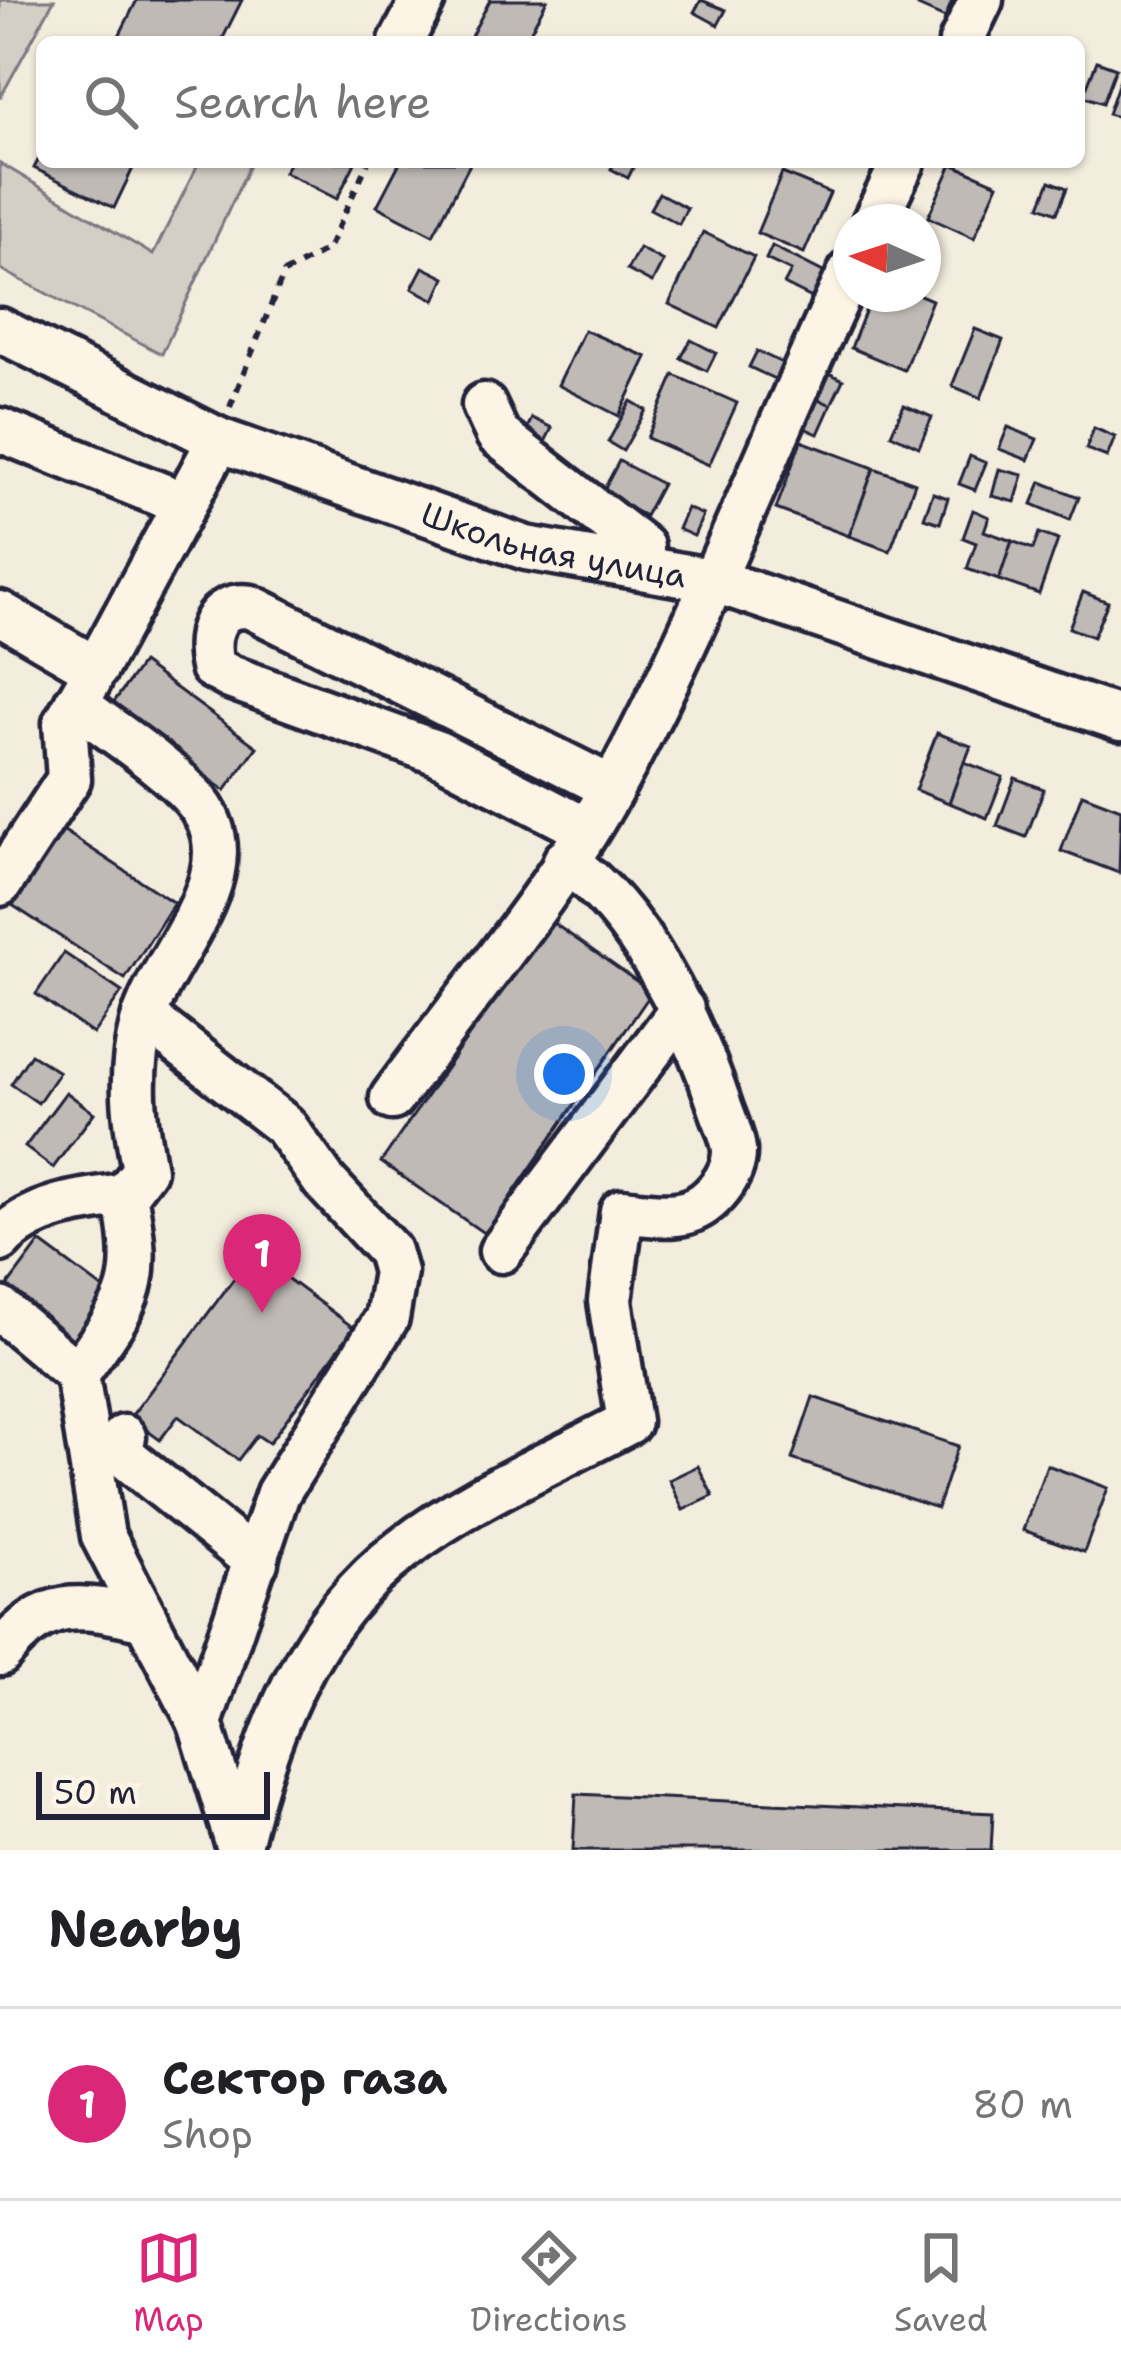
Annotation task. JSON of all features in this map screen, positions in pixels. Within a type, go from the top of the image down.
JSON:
[{"type":"street","points":[[403,36],[422,0]]},
{"type":"street","points":[[964,36],[981,0]]},
{"type":"street","points":[[883,204],[900,168]]},
{"type":"street","points":[[392,1098],[576,845],[612,788],[716,581],[754,477],[833,308]]},
{"type":"street","name":"Школьная улица","points":[[0,330],[219,440],[526,548],[716,581],[1121,719]]},
{"type":"street","points":[[484,405],[498,435],[643,547],[642,568]]},
{"type":"street","points":[[0,430],[184,504]]},
{"type":"street","points":[[0,884],[69,779],[64,723],[219,440]]},
{"type":"street","points":[[238,1848],[274,1721],[320,1634],[401,1550],[629,1422],[610,1301],[622,1211],[688,1212],[717,1191],[730,1174],[734,1149],[682,1009],[652,955],[587,876],[576,845],[438,753],[212,667],[208,633],[219,615],[236,604],[251,607],[612,788]]},
{"type":"street","points":[[0,613],[87,686],[193,797],[210,826],[215,855],[205,898],[144,1016],[130,1098],[144,1170],[125,1196],[135,1272],[122,1311],[76,1374]]},
{"type":"street","points":[[501,1251],[682,1009]]},
{"type":"street","points":[[144,1016],[284,1126],[324,1181],[389,1250],[395,1272],[387,1318],[278,1493],[200,1724]]},
{"type":"street","points":[[0,1240],[15,1224],[75,1201],[125,1196]]},
{"type":"street","points":[[0,1309],[76,1374],[104,1536],[200,1724],[238,1848]]},
{"type":"street","points":[[124,1437],[117,1450],[256,1562]]},
{"type":"street","points":[[0,1654],[30,1622],[64,1605],[145,1619]]},
{"type":"path","points":[[219,440],[284,273],[328,249],[365,168]]},
{"type":"shaded area","points":[[0,0],[54,0],[0,98]]},
{"type":"shaded area","points":[[0,163],[153,255],[196,168],[248,168],[162,354],[0,269]]},
{"type":"building","points":[[137,0],[242,0],[224,36],[119,36]]},
{"type":"building","points":[[490,0],[547,0],[528,36],[471,36]]},
{"type":"building","points":[[701,0],[726,10],[718,25],[694,12]]},
{"type":"building","points":[[920,0],[952,1],[945,18],[918,6]]},
{"type":"building","points":[[1097,61],[1116,68],[1103,103],[1085,97]]},
{"type":"building","points":[[1121,76],[1121,118],[1108,114]]},
{"type":"building","points":[[36,164],[36,168],[133,168],[114,208],[34,168]]},
{"type":"building","points":[[286,168],[352,168],[337,199],[284,172]]},
{"type":"building","points":[[397,168],[468,168],[433,235],[377,206]]},
{"type":"building","points":[[612,168],[633,168],[628,178]]},
{"type":"building","points":[[950,168],[998,184],[974,238],[941,223],[941,204],[934,204]]},
{"type":"building","points":[[782,173],[830,193],[804,253],[757,233]]},
{"type":"building","points":[[1050,181],[1067,188],[1057,213],[1040,206]]},
{"type":"building","points":[[659,193],[687,208],[679,224],[650,209]]},
{"type":"building","points":[[703,232],[754,257],[719,328],[669,304]]},
{"type":"building","points":[[772,246],[827,274],[814,299],[784,284],[791,271],[766,259]]},
{"type":"building","points":[[639,248],[663,261],[652,283],[627,270]]},
{"type":"building","points":[[423,267],[445,278],[435,300],[412,288]]},
{"type":"building","points":[[865,312],[927,312],[904,370],[851,348]]},
{"type":"building","points":[[975,329],[1003,340],[981,398],[952,386]]},
{"type":"building","points":[[584,330],[647,357],[619,416],[558,385]]},
{"type":"building","points":[[691,340],[716,353],[707,371],[681,358]]},
{"type":"building","points":[[757,351],[784,364],[777,380],[749,367]]},
{"type":"building","points":[[825,371],[843,380],[831,405],[813,397]]},
{"type":"building","points":[[674,375],[737,403],[709,465],[647,438]]},
{"type":"building","points":[[813,397],[831,405],[818,434],[800,426]]},
{"type":"building","points":[[631,401],[646,410],[623,451],[608,442]]},
{"type":"building","points":[[904,405],[932,417],[919,447],[891,434]]},
{"type":"building","points":[[532,418],[552,428],[542,448],[523,437]]},
{"type":"building","points":[[1008,427],[1037,439],[1028,460],[999,449]]},
{"type":"building","points":[[1094,428],[1115,437],[1107,457],[1086,449]]},
{"type":"building","points":[[801,441],[874,468],[849,536],[776,509]]},
{"type":"building","points":[[970,456],[986,463],[975,490],[959,484]]},
{"type":"building","points":[[619,461],[662,484],[645,516],[602,493]]},
{"type":"building","points":[[874,468],[915,483],[890,551],[849,536]]},
{"type":"building","points":[[999,469],[1023,475],[1015,502],[992,496]]},
{"type":"building","points":[[1041,482],[1079,497],[1070,520],[1032,504]]},
{"type":"building","points":[[933,493],[948,498],[940,523],[924,518]]},
{"type":"building","points":[[687,508],[703,515],[694,536],[678,529]]},
{"type":"building","points":[[973,510],[989,517],[984,531],[1012,541],[999,580],[967,569],[976,543],[963,538]]},
{"type":"building","points":[[1039,533],[1058,540],[1039,594],[999,580],[1012,541],[1033,549]]},
{"type":"building","points":[[1083,592],[1108,602],[1093,637],[1069,628]]},
{"type":"building","points":[[142,663],[257,747],[225,791],[111,706]]},
{"type":"building","points":[[937,733],[971,746],[949,803],[915,790]]},
{"type":"building","points":[[964,762],[1003,777],[987,818],[949,803]]},
{"type":"building","points":[[1015,778],[1044,789],[1026,837],[997,826]]},
{"type":"building","points":[[1082,794],[1121,809],[1119,873],[1061,851]]},
{"type":"building","points":[[52,823],[174,903],[125,979],[3,899]]},
{"type":"building","points":[[549,920],[652,992],[485,1234],[381,1162]]},
{"type":"building","points":[[64,953],[122,992],[93,1034],[36,994]]},
{"type":"building","points":[[31,1054],[59,1072],[38,1103],[11,1084]]},
{"type":"building","points":[[66,1092],[94,1113],[53,1168],[25,1147]]},
{"type":"building","points":[[40,1242],[109,1293],[71,1345],[2,1293]]},
{"type":"building","points":[[253,1253],[354,1328],[269,1443],[257,1435],[238,1460],[178,1416],[160,1440],[130,1418]]},
{"type":"building","points":[[813,1397],[958,1446],[937,1508],[792,1459]]},
{"type":"building","points":[[1047,1465],[1108,1488],[1084,1552],[1023,1530]]},
{"type":"building","points":[[698,1466],[713,1496],[683,1510],[669,1480]]},
{"type":"building","points":[[576,1794],[993,1813],[991,1850],[573,1850]]},
{"type":"place","name":"Сектор газа","points":[[262,1313]]}]
